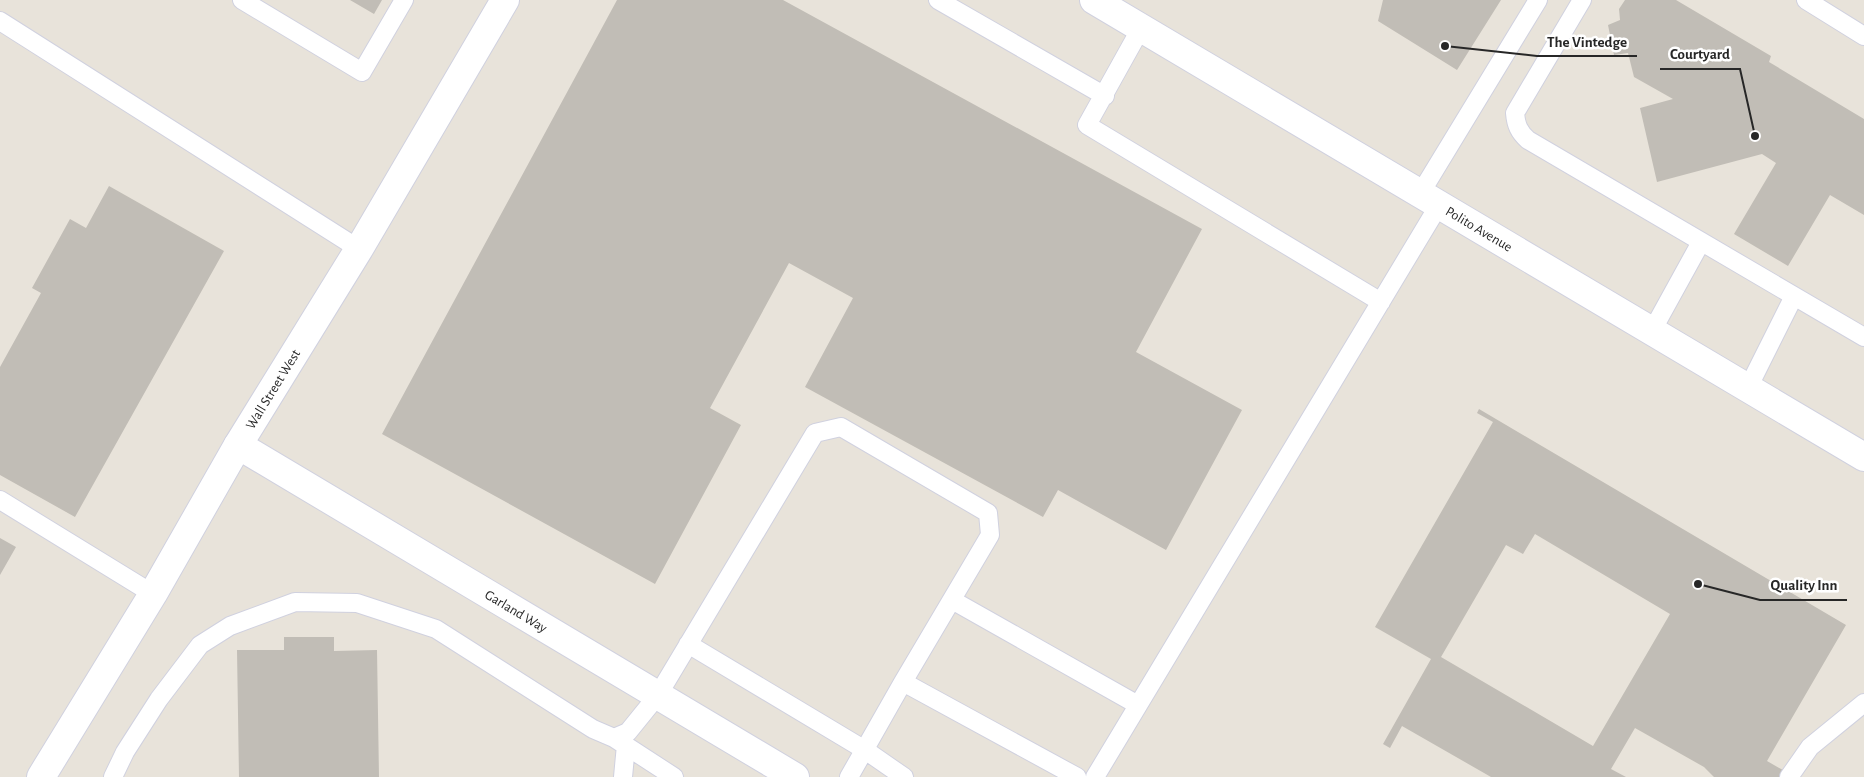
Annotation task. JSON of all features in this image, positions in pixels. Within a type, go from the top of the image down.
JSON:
[{"type":"street","name":"Wall Street West","points":[[41,777],[152,594],[238,445],[359,249],[505,0]]},
{"type":"street","name":"Polito Avenue","points":[[1094,0],[1122,7],[1141,28],[1864,457]]},
{"type":"street","name":"Garland Way","points":[[238,445],[795,777]]},
{"type":"lane","points":[[242,0],[362,72],[404,0]]},
{"type":"lane","points":[[938,0],[1105,96]]},
{"type":"lane","points":[[1095,777],[1381,302],[1430,199],[1538,0]]},
{"type":"lane","points":[[1582,0],[1515,113],[1516,124],[1521,134],[1534,144],[1864,338]]},
{"type":"lane","points":[[1806,0],[1864,36]]},
{"type":"lane","points":[[0,20],[359,249]]},
{"type":"lane","points":[[1141,28],[1088,124],[1381,302]]},
{"type":"lane","points":[[1652,331],[1701,242]]},
{"type":"lane","points":[[1748,388],[1794,296]]},
{"type":"lane","points":[[623,777],[620,741],[658,695],[815,433],[841,427],[988,513],[990,535],[849,777]]},
{"type":"lane","points":[[0,500],[152,594]]},
{"type":"lane","points":[[952,600],[1138,705]]},
{"type":"lane","points":[[113,777],[125,752],[159,699],[200,644],[230,626],[296,602],[357,603],[436,629],[594,729],[620,741],[674,777]]},
{"type":"lane","points":[[688,644],[865,750],[904,777]]},
{"type":"lane","points":[[903,682],[1077,777]]},
{"type":"lane","points":[[1789,777],[1810,747],[1864,703]]},
{"type":"building","points":[[350,0],[382,0],[374,14]]},
{"type":"building","points":[[617,0],[783,0],[1202,229],[1136,352],[1242,410],[1166,550],[1058,490],[1043,517],[805,387],[853,298],[789,263],[710,408],[741,425],[655,584],[382,434]]},
{"type":"building","points":[[1383,0],[1501,0],[1457,70],[1378,21]]},
{"type":"building","points":[[1625,0],[1676,0],[1771,56],[1769,62],[1864,119],[1864,215],[1830,195],[1788,266],[1734,234],[1776,163],[1762,154],[1657,182],[1640,108],[1673,99],[1634,77],[1628,53],[1614,55],[1608,25],[1620,20],[1619,9]]},
{"type":"building","points":[[109,186],[224,251],[75,517],[0,475],[0,367],[41,293],[32,288],[70,219],[86,228]]},
{"type":"building","points":[[1479,409],[1846,625],[1767,761],[1795,777],[1714,777],[1704,767],[1635,728],[1611,769],[1626,777],[1491,777],[1402,726],[1390,748],[1383,744],[1431,659],[1375,627],[1493,422],[1477,413]],"holes":[[[1535,534],[1670,614],[1593,746],[1441,657],[1506,545],[1523,554]]]},
{"type":"building","points":[[0,538],[16,547],[0,575]]},
{"type":"building","points":[[284,637],[334,637],[334,651],[377,650],[379,777],[239,777],[237,650],[284,650]]},
{"type":"place","name":"The Vintedge","points":[[1445,46]]},
{"type":"place","name":"Courtyard","points":[[1755,136]]},
{"type":"place","name":"Quality Inn","points":[[1698,584]]}]
